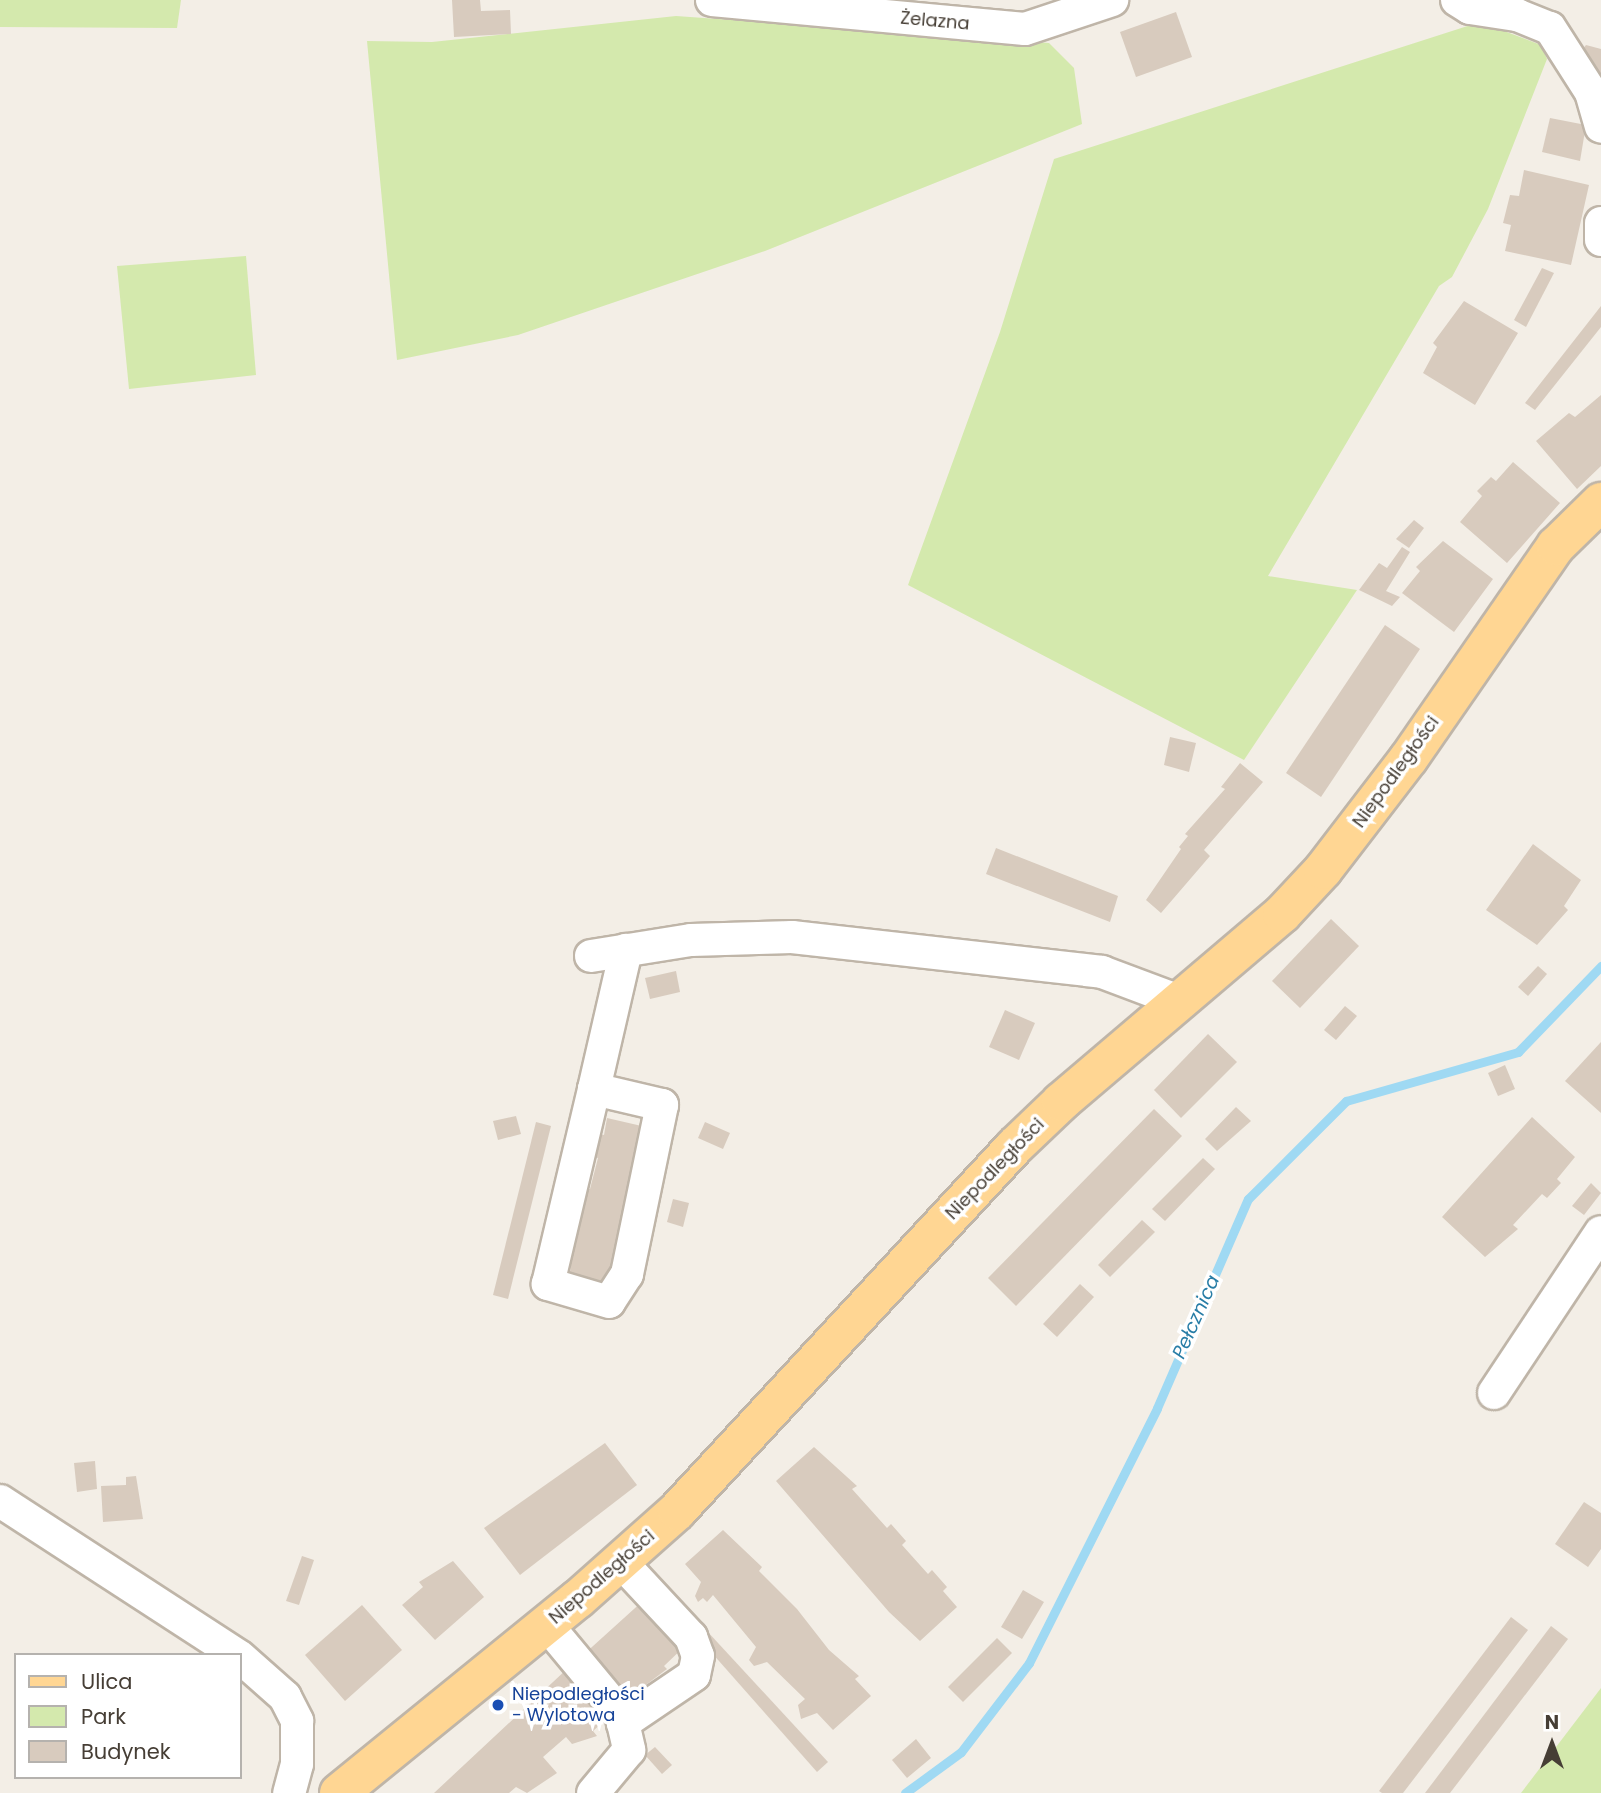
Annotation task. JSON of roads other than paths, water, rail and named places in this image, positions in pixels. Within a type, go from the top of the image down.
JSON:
[{"type":"main road","name":"Niepodległości","points":[[339,1793],[621,1562],[759,1427],[1015,1146],[1061,1102],[1182,1002],[1282,914],[1323,870],[1409,758],[1521,592],[1556,547],[1601,502]]},
{"type":"street","name":"Żelazna","points":[[712,0],[1025,29],[1112,0]]},
{"type":"street","points":[[1457,0],[1470,8],[1517,15],[1550,29],[1591,92],[1601,127]]},
{"type":"street","points":[[1601,223],[1601,240]]},
{"type":"street","points":[[591,956],[691,940],[792,937],[1102,972],[1182,1002]]},
{"type":"street","points":[[594,1089],[662,1105],[627,1273],[609,1302],[548,1284],[626,950]]},
{"type":"street","points":[[1494,1393],[1601,1232]]},
{"type":"street","points":[[0,1501],[233,1653]]},
{"type":"street","points":[[621,1562],[691,1637],[698,1656],[694,1675],[623,1723]]},
{"type":"street","points":[[547,1625],[621,1714],[629,1750],[593,1793]]},
{"type":"street","points":[[242,1659],[285,1697],[297,1721],[297,1764],[289,1793]]},
{"type":"waterway","name":"Pełcznica","points":[[905,1793],[961,1752],[1029,1663],[1157,1408],[1248,1199],[1346,1101],[1518,1052],[1601,966]]},
{"type":"place","name":"Niepodległości - Wylotowa","points":[[498,1705]]}]
